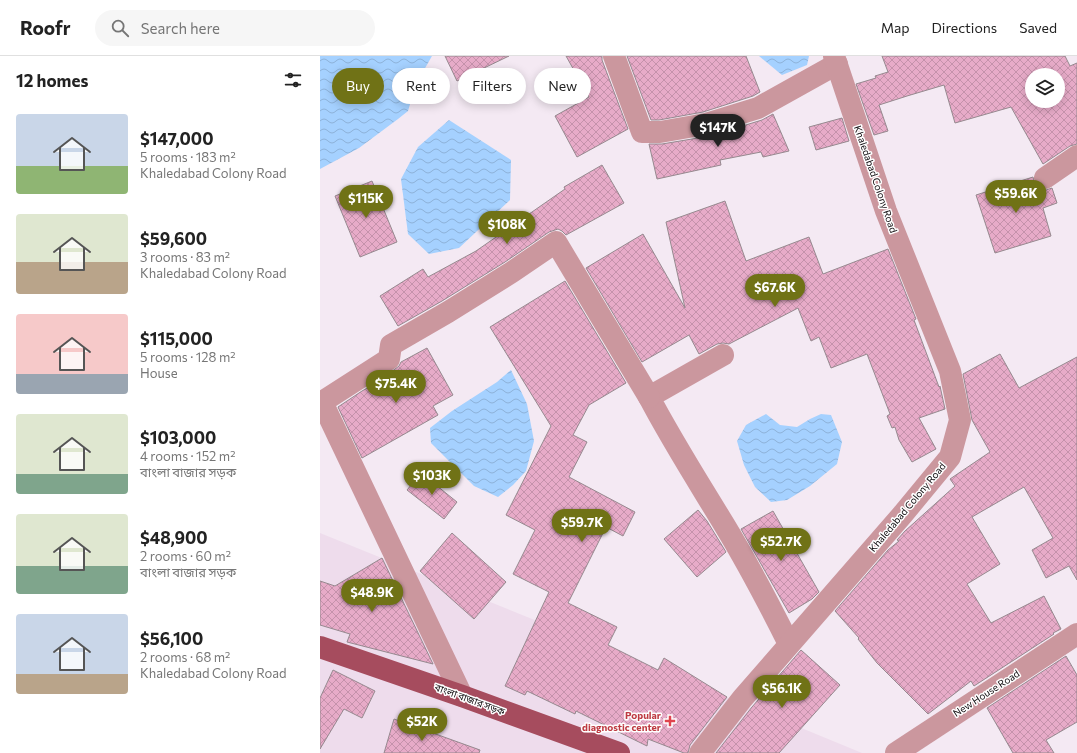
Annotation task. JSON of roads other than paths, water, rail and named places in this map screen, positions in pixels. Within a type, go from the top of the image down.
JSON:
[{"type":"main road","name":"বাংলা বাজার সড়ক","points":[[320,647],[462,696],[619,753]]},
{"type":"street","points":[[614,56],[642,132],[660,132],[706,124],[758,108],[835,60]]},
{"type":"street","name":"Khaledabad Colony Road","points":[[700,753],[742,699],[950,458],[960,420],[950,371],[886,211],[835,60]]},
{"type":"street","points":[[1045,178],[1077,156]]},
{"type":"street","points":[[462,696],[322,402],[389,359],[391,345],[448,312],[512,272],[556,242],[649,397],[678,449],[726,527],[770,606],[789,644]]},
{"type":"street","points":[[649,397],[723,355]]},
{"type":"street","name":"New House Road","points":[[896,753],[1077,634]]},
{"type":"water","points":[[320,56],[432,56],[425,68],[392,68],[392,104],[410,104],[408,111],[359,148],[320,169]]},
{"type":"water","points":[[759,56],[809,56],[807,65],[782,75]]},
{"type":"water","points":[[449,120],[511,160],[510,200],[459,248],[429,254],[408,234],[401,179],[418,147]]},
{"type":"water","points":[[511,370],[527,404],[534,441],[526,471],[513,485],[498,497],[474,486],[431,443],[430,428],[452,411],[497,382]]},
{"type":"water","points":[[766,414],[780,425],[797,427],[821,414],[831,415],[842,442],[837,464],[810,486],[787,500],[771,502],[755,487],[744,465],[737,441],[746,425]]},
{"type":"place","name":"Popular diagnostic center","points":[[670,721]]}]
